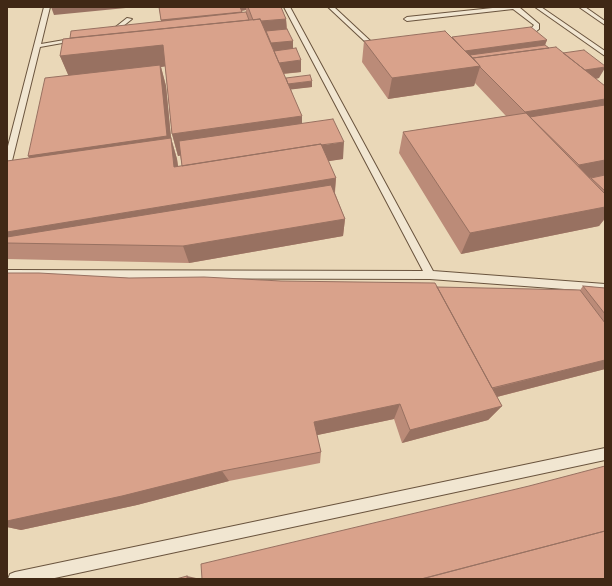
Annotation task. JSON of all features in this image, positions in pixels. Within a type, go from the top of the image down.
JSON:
[{"type":"lane","points":[[7,165],[47,7]]},
{"type":"lane","points":[[287,7],[430,275]]},
{"type":"lane","points":[[331,7],[376,50]]},
{"type":"lane","points":[[407,19],[515,7],[537,25],[536,29],[532,32],[519,34]]},
{"type":"lane","points":[[538,7],[605,54]]},
{"type":"lane","points":[[582,7],[605,23]]},
{"type":"lane","points":[[107,35],[129,19]]},
{"type":"lane","points":[[37,46],[84,39]]},
{"type":"lane","points":[[7,274],[430,275],[605,288]]},
{"type":"lane","points":[[16,579],[605,454]]},
{"type":"building","points":[[159,7],[240,7],[242,12],[161,20]]},
{"type":"building","points":[[248,7],[281,7],[286,19],[261,21],[260,19],[253,20]]},
{"type":"building","points":[[246,12],[249,20],[70,38],[71,31]]},
{"type":"building","points":[[260,19],[302,116],[172,134],[163,45],[60,56],[63,39]]},
{"type":"building","points":[[531,27],[547,40],[465,51],[452,37]]},
{"type":"building","points":[[287,29],[293,41],[271,43],[266,31]]},
{"type":"building","points":[[445,31],[480,66],[392,78],[364,41]]},
{"type":"building","points":[[545,45],[549,48],[473,58],[470,55]]},
{"type":"building","points":[[556,47],[605,86],[605,99],[525,112],[480,67],[473,58]]},
{"type":"building","points":[[296,48],[301,60],[279,63],[274,51]]},
{"type":"building","points":[[584,50],[605,67],[585,70],[563,53]]},
{"type":"building","points":[[160,65],[167,136],[28,156],[45,78]]},
{"type":"building","points":[[310,75],[312,81],[288,84],[286,78]]},
{"type":"building","points":[[605,105],[605,160],[579,165],[530,117]]},
{"type":"building","points":[[526,113],[605,194],[605,207],[470,233],[403,132]]},
{"type":"building","points":[[333,119],[344,142],[321,144],[182,166],[179,141]]},
{"type":"building","points":[[171,138],[174,167],[321,144],[336,178],[7,232],[7,161]]},
{"type":"building","points":[[605,175],[605,191],[591,178]]},
{"type":"building","points":[[331,185],[345,219],[183,246],[7,243],[7,237]]},
{"type":"building","points":[[7,273],[39,273],[129,278],[204,277],[281,281],[435,283],[502,406],[410,430],[400,404],[314,422],[321,452],[222,471],[122,496],[7,521]]},
{"type":"building","points":[[583,286],[605,288],[605,314]]},
{"type":"building","points":[[437,287],[580,290],[605,323],[605,360],[492,388]]},
{"type":"building","points":[[605,466],[605,531],[421,579],[202,579],[201,564],[529,486]]},
{"type":"building","points":[[605,531],[605,579],[422,579]]},
{"type":"building","points":[[187,576],[187,579],[176,579]]}]
